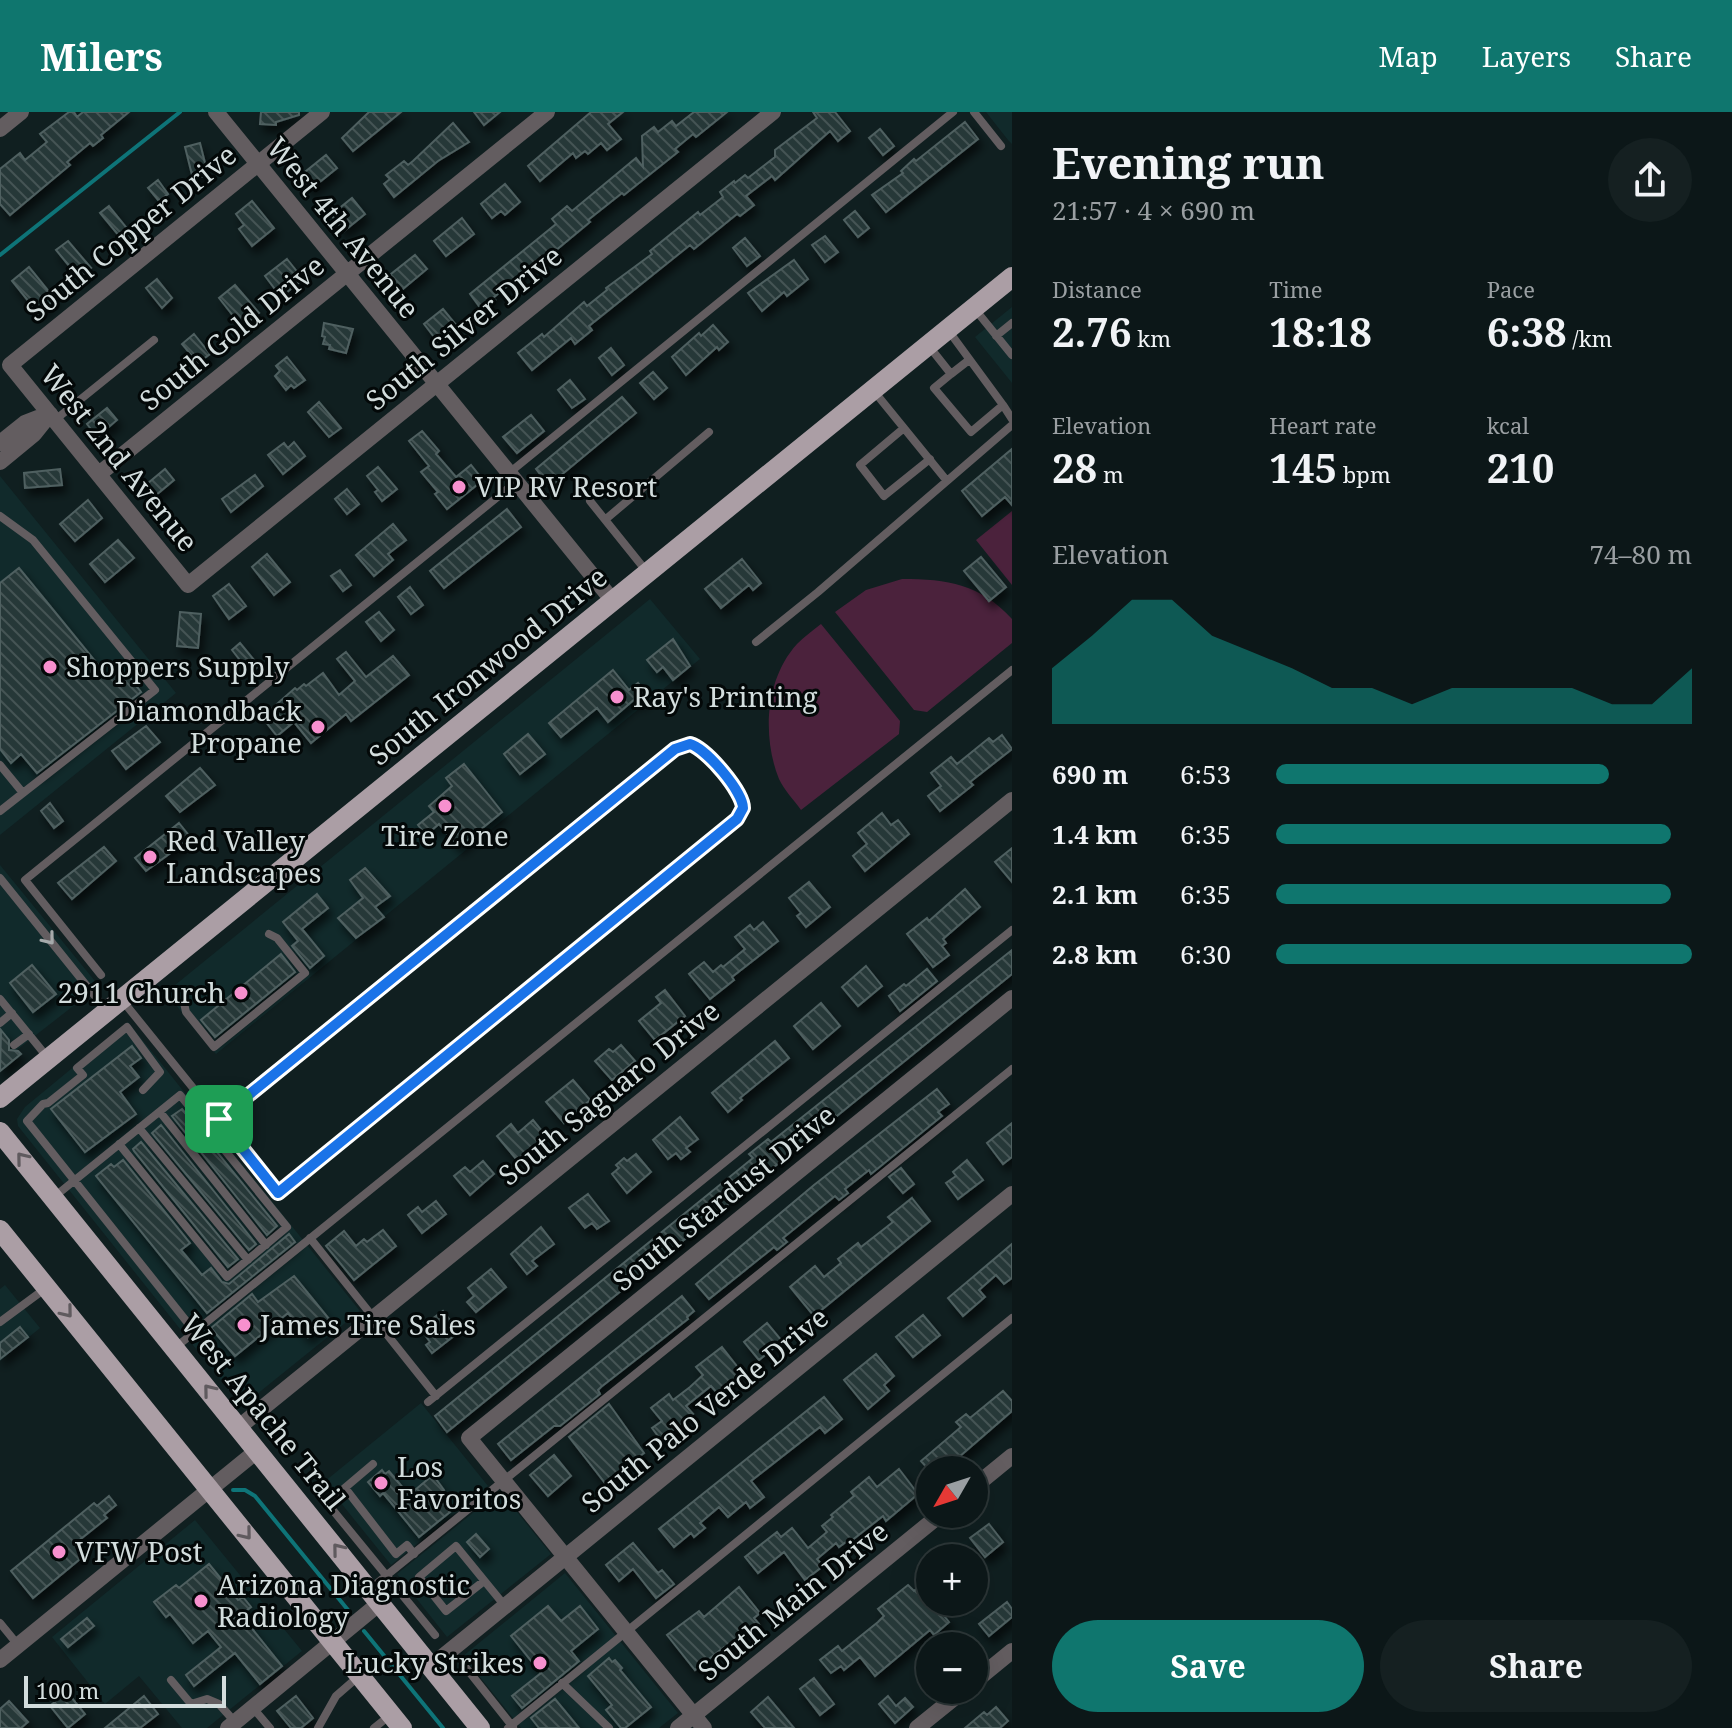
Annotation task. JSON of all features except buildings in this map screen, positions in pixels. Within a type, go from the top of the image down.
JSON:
[{"type":"main road","name":"South Ironwood Drive","points":[[0,1098],[1012,277]]},
{"type":"main road","name":"West Apache Trail","points":[[0,1132],[258,1450],[379,1589],[430,1667],[480,1728]]},
{"type":"main road","points":[[0,1230],[396,1721]]},
{"type":"street","points":[[0,129],[21,112]]},
{"type":"street","name":"West 4th Avenue","points":[[216,112],[613,601]]},
{"type":"street","name":"South Copper Drive","points":[[10,365],[322,112]]},
{"type":"street","name":"South Gold Drive","points":[[99,474],[547,112]]},
{"type":"street","name":"South Silver Drive","points":[[188,585],[773,112]]},
{"type":"street","name":"West 2nd Avenue","points":[[10,365],[188,585]]},
{"type":"street","points":[[0,443],[25,423],[53,417]]},
{"type":"street","points":[[0,462],[53,417]]},
{"type":"street","name":"South Saguaro Drive","points":[[239,1427],[1012,800]]},
{"type":"street","name":"South Stardust Drive","points":[[503,1481],[469,1438],[1012,998]]},
{"type":"street","name":"South Palo Verde Drive","points":[[430,1667],[1012,1194]]},
{"type":"street","points":[[0,1660],[258,1450]]},
{"type":"street","points":[[988,1476],[1012,1456]]},
{"type":"street","points":[[503,1481],[699,1721]]},
{"type":"street","name":"South Main Drive","points":[[678,1728],[699,1721],[925,1528]]},
{"type":"street","points":[[232,1725],[333,1643],[379,1589]]},
{"type":"street","points":[[988,1671],[1012,1651]]},
{"type":"street","points":[[917,1728],[947,1704]]},
{"type":"lane","points":[[101,975],[25,880],[953,112]]},
{"type":"lane","points":[[974,112],[1001,146]]},
{"type":"lane","points":[[974,307],[1012,355]]},
{"type":"lane","points":[[996,336],[1012,323]]},
{"type":"lane","points":[[756,642],[818,592],[1012,422],[947,329]]},
{"type":"lane","points":[[53,417],[154,340]]},
{"type":"lane","points":[[928,345],[951,374]]},
{"type":"lane","points":[[969,360],[934,388],[971,432],[1003,405]]},
{"type":"lane","points":[[873,389],[947,481]]},
{"type":"lane","points":[[904,428],[860,465],[884,496],[930,459]]},
{"type":"lane","points":[[606,519],[709,432]]},
{"type":"lane","points":[[590,501],[647,573]]},
{"type":"lane","points":[[0,516],[33,540],[155,690],[0,811]]},
{"type":"lane","points":[[175,1348],[1012,670]]},
{"type":"lane","points":[[0,878],[219,1119],[278,1193],[737,819],[743,808],[740,795],[698,746],[690,744],[675,749],[219,1119]]},
{"type":"lane","points":[[0,765],[23,793]]},
{"type":"lane","points":[[428,1402],[1012,930]]},
{"type":"lane","points":[[184,1003],[186,1012],[214,1047],[305,973],[277,938],[269,934]]},
{"type":"lane","points":[[0,999],[49,1058]]},
{"type":"lane","points":[[0,1023],[12,1013]]},
{"type":"lane","points":[[143,1090],[160,1072],[127,1027],[77,1068],[83,1075],[29,1116],[27,1121],[195,1332]]},
{"type":"lane","points":[[14,1045],[29,1034]]},
{"type":"lane","points":[[379,1589],[414,1554],[1012,1069]]},
{"type":"lane","points":[[53,1198],[119,1144],[160,1112],[180,1095],[287,1227],[227,1277],[119,1144]]},
{"type":"lane","points":[[160,1112],[266,1245]]},
{"type":"lane","points":[[139,1128],[248,1260]]},
{"type":"lane","points":[[310,1238],[436,1396]]},
{"type":"lane","points":[[0,1322],[46,1287]]},
{"type":"lane","points":[[463,1664],[511,1727],[1012,1318]]},
{"type":"lane","points":[[373,1464],[327,1503],[379,1589],[435,1635]]},
{"type":"lane","points":[[345,1488],[396,1554],[407,1545],[414,1554]]},
{"type":"lane","points":[[484,1581],[446,1611],[419,1577],[456,1546],[505,1606]]},
{"type":"lane","points":[[0,1623],[18,1645]]},
{"type":"lane","points":[[318,1728],[336,1696],[359,1676]]},
{"type":"lane","points":[[171,1680],[191,1704],[207,1699],[219,1704],[232,1725]]},
{"type":"lane","points":[[562,1683],[609,1728]]},
{"type":"lane","points":[[253,1708],[270,1728]]},
{"type":"lane","points":[[374,1728],[396,1721]]},
{"type":"shaded area","points":[[986,112],[1012,112],[1012,144],[1008,140]]},
{"type":"shaded area","points":[[1012,307],[1012,383],[975,337]]},
{"type":"shaded area","points":[[0,476],[176,693],[0,835]]},
{"type":"shaded area","points":[[1012,511],[1012,585],[976,540]]},
{"type":"shaded area","points":[[902,579],[934,580],[962,586],[988,598],[1012,619],[1012,643],[927,712],[914,710],[835,612],[866,590]]},
{"type":"shaded area","points":[[650,599],[700,659],[216,1054],[164,994]]},
{"type":"shaded area","points":[[821,624],[900,721],[899,734],[801,810],[781,783],[774,763],[770,745],[770,709],[778,674],[786,658]]},
{"type":"shaded area","points":[[0,865],[99,986],[0,1063]]},
{"type":"shaded area","points":[[128,1022],[360,1311],[251,1399],[240,1400],[232,1394],[18,1126],[17,1119],[25,1107]]},
{"type":"shaded area","points":[[5,1285],[40,1328],[0,1361],[0,1289]]},
{"type":"shaded area","points":[[421,1403],[488,1486],[391,1565],[324,1482]]},
{"type":"shaded area","points":[[500,1491],[551,1554],[447,1637],[397,1574]]},
{"type":"shaded area","points":[[195,1520],[302,1651],[207,1728],[182,1728],[139,1676],[105,1704],[52,1637]]},
{"type":"shaded area","points":[[565,1573],[678,1713],[659,1728],[521,1728],[463,1656]]},
{"type":"waterway","points":[[0,255],[180,112]]},
{"type":"waterway","points":[[233,1490],[245,1490],[255,1496],[348,1610]]},
{"type":"waterway","points":[[364,1631],[443,1728]]},
{"type":"place","name":"VIP RV Resort","points":[[459,487]]},
{"type":"place","name":"Shoppers Supply","points":[[50,667]]},
{"type":"place","name":"Ray's Printing","points":[[617,697]]},
{"type":"place","name":"Diamondback Propane","points":[[318,727]]},
{"type":"place","name":"Tire Zone","points":[[445,806]]},
{"type":"place","name":"Red Valley Landscapes","points":[[150,857]]},
{"type":"place","name":"2911 Church","points":[[241,993]]},
{"type":"place","name":"James Tire Sales","points":[[244,1325]]},
{"type":"place","name":"Los Favoritos","points":[[381,1483]]},
{"type":"place","name":"VFW Post","points":[[59,1552]]},
{"type":"place","name":"Arizona Diagnostic Radiology","points":[[201,1601]]},
{"type":"place","name":"Lucky Strikes","points":[[540,1663]]},
{"type":"route","points":[[682,745],[698,746],[740,795],[743,808],[737,819],[278,1193],[219,1119],[675,749],[682,745]]}]
